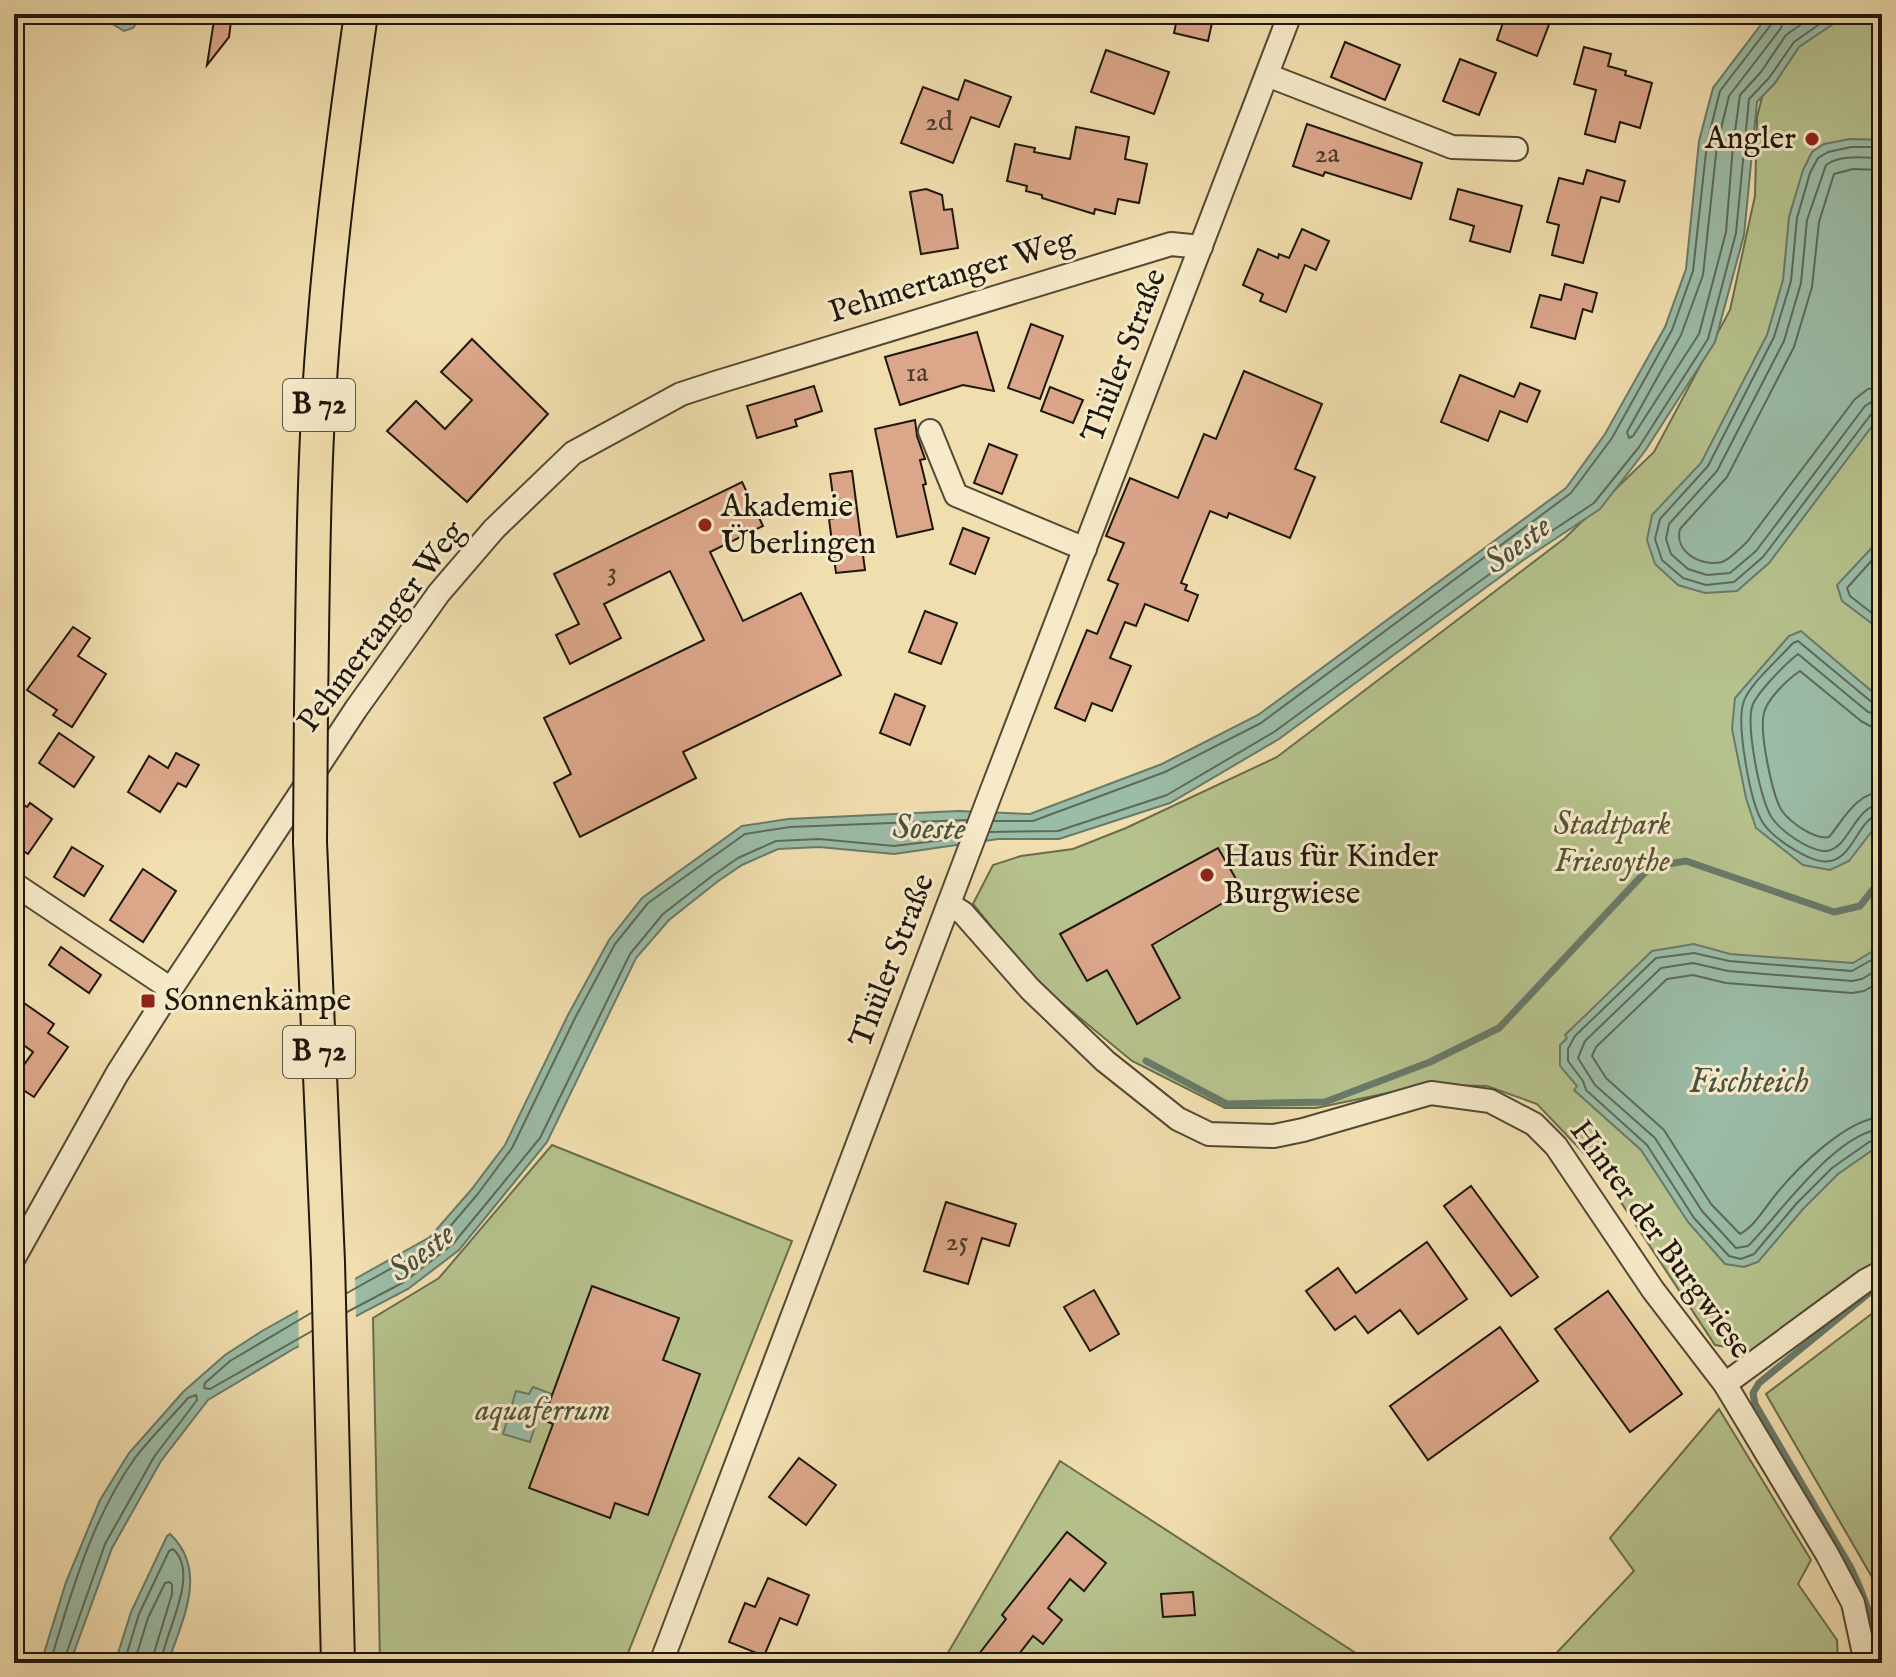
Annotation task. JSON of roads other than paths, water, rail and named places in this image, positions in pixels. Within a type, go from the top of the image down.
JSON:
[{"type":"highway","name":"B 72","points":[[338,1663],[328,1262],[310,842],[311,708],[314,503],[323,328],[361,14]]},
{"type":"street","name":"Thüler Straße","points":[[661,1663],[1290,14]]},
{"type":"street","points":[[1267,75],[1452,147],[1516,149]]},
{"type":"street","name":"Pehmertanger Weg","points":[[14,1258],[117,1074],[356,709],[439,593],[494,529],[573,453],[681,394],[705,386],[1171,244],[1201,247]]},
{"type":"street","points":[[930,431],[956,495],[1085,549]]},
{"type":"street","points":[[14,884],[171,989]]},
{"type":"street","name":"Hinter der Burgwiese","points":[[949,904],[963,913],[1030,989],[1105,1061],[1178,1119],[1209,1134],[1274,1136],[1431,1093],[1490,1101],[1534,1124],[1556,1146],[1653,1290],[1725,1384],[1853,1603],[1866,1663]]},
{"type":"street","points":[[1725,1384],[1865,1281],[1882,1272]]},
{"type":"water","points":[[109,14],[143,14],[133,28],[124,31],[111,23]]},
{"type":"water","name":"Soeste","points":[[1769,14],[1848,14],[1799,47],[1775,83],[1757,102],[1744,235],[1715,342],[1645,451],[1600,509],[1522,561],[1279,739],[1170,803],[1059,839],[998,839],[894,854],[819,847],[778,849],[742,865],[717,882],[669,920],[636,958],[547,1142],[459,1250],[408,1289],[295,1348],[208,1400],[161,1461],[112,1548],[70,1663],[41,1663],[66,1582],[100,1500],[129,1453],[183,1392],[225,1355],[430,1237],[505,1145],[568,1015],[609,940],[642,898],[742,826],[788,819],[958,811],[1030,814],[1162,764],[1258,715],[1566,488],[1605,434],[1665,327],[1686,269],[1699,141],[1713,88]]},
{"type":"water","points":[[1850,139],[1882,140],[1882,413],[1769,563],[1737,591],[1705,593],[1678,585],[1655,564],[1647,540],[1652,515],[1701,463],[1767,335],[1783,280],[1789,217],[1803,170],[1812,152],[1824,144]]},
{"type":"water","points":[[1882,537],[1882,631],[1842,601],[1837,585]]},
{"type":"water","points":[[1801,631],[1882,700],[1882,818],[1849,861],[1830,870],[1803,865],[1756,828],[1746,798],[1732,729],[1735,698],[1789,636]]},
{"type":"water","name":"Fischteich","points":[[1882,943],[1882,1147],[1874,1149],[1838,1174],[1758,1262],[1744,1267],[1725,1264],[1688,1222],[1641,1150],[1574,1090],[1577,1086],[1560,1066],[1560,1045],[1567,1038],[1565,1035],[1652,951],[1694,944],[1730,954],[1853,963]]},
{"type":"water","points":[[533,1387],[552,1394],[549,1403],[543,1401],[530,1442],[503,1434],[516,1391],[529,1394]]},
{"type":"water","points":[[170,1534],[182,1548],[190,1580],[185,1613],[168,1663],[115,1663],[131,1612]]},
{"type":"waterway","points":[[1146,1061],[1227,1104],[1325,1102],[1430,1062],[1499,1028],[1650,867],[1686,861],[1834,912],[1860,906],[1882,878]]},
{"type":"waterway","points":[[1880,1284],[1759,1383],[1753,1393],[1755,1404],[1851,1568],[1870,1614],[1880,1663]]},
{"type":"place","name":"Angler","points":[[1812,139]]},
{"type":"place","name":"Akademie Überlingen","points":[[705,525]]},
{"type":"place","name":"Haus für Kinder Burgwiese","points":[[1207,875]]},
{"type":"place","name":"Sonnenkämpe","points":[[148,1001]]},
{"type":"park label","name":"Stadtpark Friesoythe","points":[[1612,844]]},
{"type":"park label","name":"aquaferrum","points":[[543,1411]]}]
